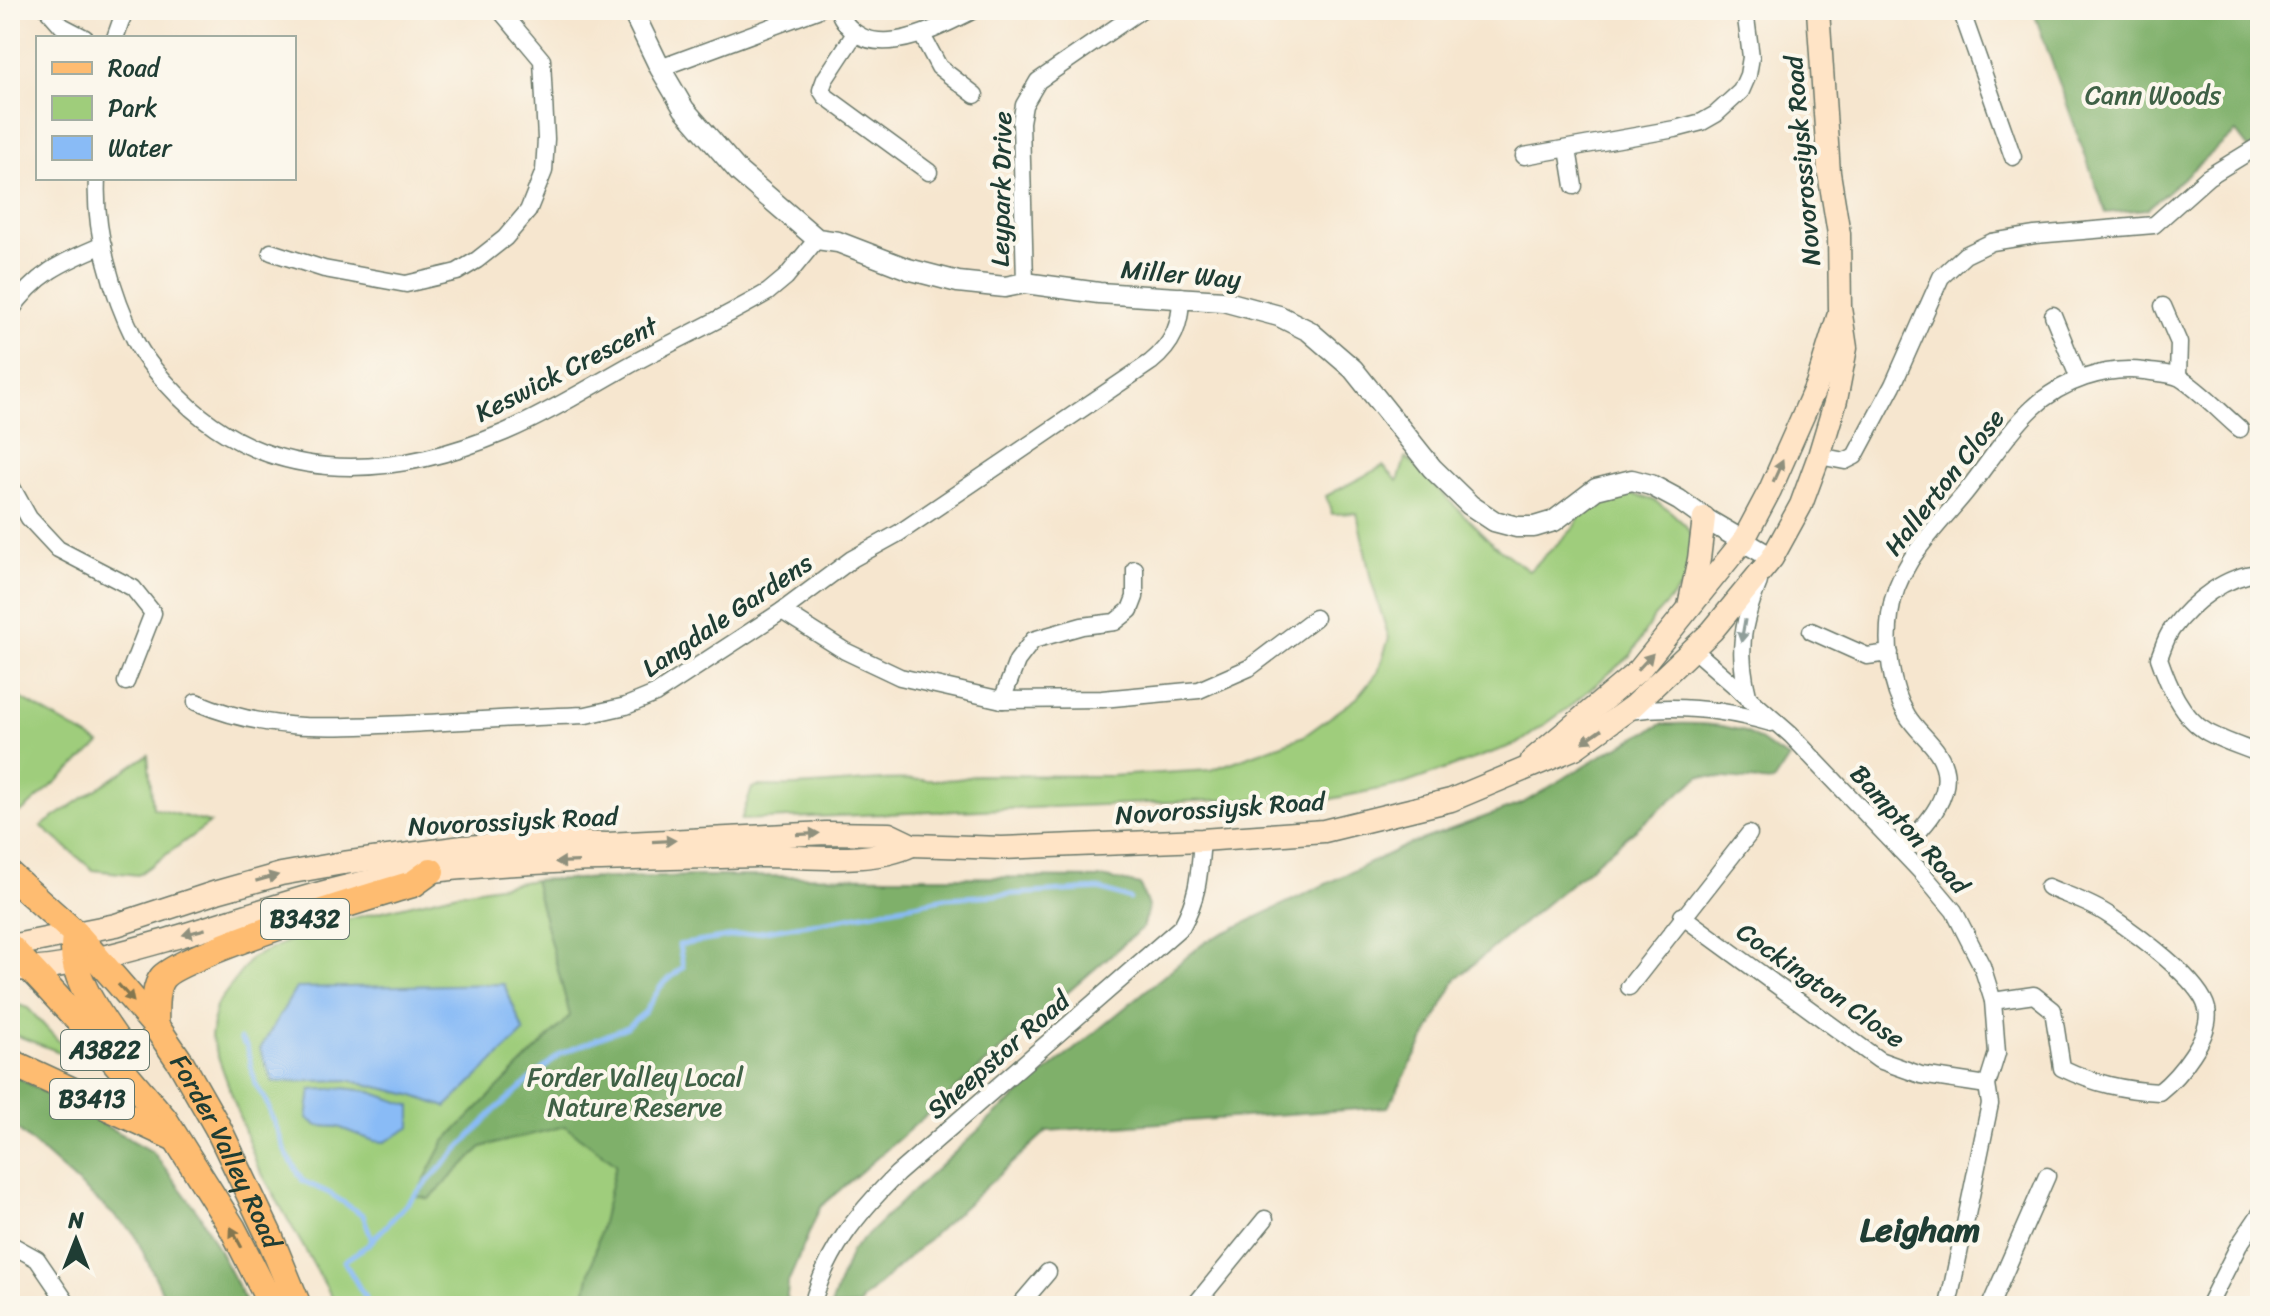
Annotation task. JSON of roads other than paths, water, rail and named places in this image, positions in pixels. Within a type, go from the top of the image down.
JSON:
[{"type":"main road","name":"Novorossiysk Road","points":[[10,946],[127,922],[281,874],[463,847],[550,842],[607,844],[826,833],[889,834],[912,845],[1002,848],[1202,840],[1324,831],[1451,800],[1575,748],[1627,711],[1694,650],[1769,561],[1801,505],[1819,456],[1836,400],[1846,348],[1840,308],[1839,234],[1829,173],[1818,10]]},
{"type":"main road","name":"Novorossiysk Road","points":[[1523,768],[1639,670],[1743,541],[1770,490],[1817,384],[1840,308]]},
{"type":"main road","points":[[1688,611],[1704,518]]},
{"type":"main road","points":[[1673,630],[1694,650]]},
{"type":"main road","name":"Novorossiysk Road","points":[[20,970],[87,962],[344,886],[431,871],[553,862],[828,857],[894,853],[912,845]]},
{"type":"main road","name":"B3432","points":[[155,1025],[157,989],[164,975],[226,946],[413,884],[431,871]]},
{"type":"main road","points":[[10,875],[76,934],[73,949],[87,962],[101,1017],[157,1094],[169,1128]]},
{"type":"main road","name":"Forder Valley Road","points":[[10,946],[20,970],[95,1038],[169,1128],[233,1229],[272,1306]]},
{"type":"main road","name":"Forder Valley Road","points":[[87,962],[155,1025],[181,1063],[218,1128],[268,1233],[298,1306]]},
{"type":"main road","name":"B3413","points":[[10,1062],[169,1128]]},
{"type":"street","points":[[48,10],[62,26],[81,36]]},
{"type":"street","points":[[116,36],[125,10]]},
{"type":"street","points":[[271,252],[324,269],[406,284],[457,272],[505,238],[528,211],[544,171],[546,139],[542,60],[500,10]]},
{"type":"street","name":"Miller Way","points":[[632,10],[684,109],[739,172],[817,239],[838,242],[908,269],[958,282],[1005,287],[1025,283],[1099,293],[1181,296],[1253,307],[1309,331],[1353,369],[1432,468],[1470,505],[1494,521],[1517,527],[1534,527],[1554,521],[1596,489],[1632,480],[1651,485],[1679,500],[1769,561]]},
{"type":"street","points":[[660,68],[817,10]]},
{"type":"street","points":[[838,10],[854,35],[900,41],[922,35],[974,10]]},
{"type":"street","name":"Leypark Drive","points":[[1025,283],[1021,122],[1024,105],[1038,81],[1141,10]]},
{"type":"street","points":[[1524,156],[1702,122],[1728,105],[1741,91],[1748,75],[1751,57],[1745,10]]},
{"type":"street","points":[[1961,10],[2013,157]]},
{"type":"street","points":[[854,35],[821,90],[929,172]]},
{"type":"street","points":[[922,35],[939,67],[975,95]]},
{"type":"street","points":[[1819,456],[1845,461],[1855,456],[1893,385],[1941,277],[1965,255],[1992,242],[2154,225],[2208,177],[2260,145]]},
{"type":"street","points":[[1568,149],[1574,186]]},
{"type":"street","name":"Keswick Crescent","points":[[97,180],[103,245],[114,287],[136,344],[157,373],[184,403],[221,430],[287,460],[327,468],[378,466],[436,455],[505,432],[768,292],[786,277],[817,239]]},
{"type":"street","points":[[10,312],[35,281],[59,263],[103,245]]},
{"type":"street","name":"Langdale Gardens","points":[[196,702],[222,713],[303,728],[586,715],[626,706],[655,694],[782,611],[852,559],[899,533],[1151,362],[1172,340],[1178,326],[1181,296]]},
{"type":"street","points":[[2163,306],[2179,343],[2178,376],[2240,429]]},
{"type":"street","points":[[2053,315],[2079,379]]},
{"type":"street","name":"Hallerton Close","points":[[1900,850],[1929,823],[1939,808],[1945,772],[1939,755],[1907,715],[1892,673],[1890,611],[1910,558],[2033,407],[2079,379],[2127,369],[2178,376]]},
{"type":"street","points":[[10,484],[29,518],[58,549],[133,588],[153,613],[126,682]]},
{"type":"street","points":[[1749,700],[1740,652],[1744,624],[1769,561]]},
{"type":"street","points":[[1002,700],[1017,661],[1033,640],[1082,626],[1115,622],[1130,610],[1135,597],[1135,569]]},
{"type":"street","points":[[2260,573],[2242,574],[2194,603],[2170,631],[2159,658],[2182,707],[2204,731],[2260,754]]},
{"type":"street","points":[[782,611],[845,651],[900,677],[1002,700],[1102,699],[1199,690],[1249,668],[1315,618]]},
{"type":"street","points":[[1811,631],[1867,656],[1890,653]]},
{"type":"street","name":"Bampton Road","points":[[1694,650],[1780,726],[1900,850],[1954,911],[1982,966],[1993,1001],[1997,1053],[1987,1085],[1990,1104],[1948,1306]]},
{"type":"street","points":[[1627,711],[1657,707],[1712,709],[1780,726]]},
{"type":"street","points":[[1629,987],[1749,834]]},
{"type":"street","name":"Sheepstor Road","points":[[812,1306],[825,1270],[842,1238],[867,1204],[897,1174],[1182,926],[1194,905],[1199,887],[1202,840]]},
{"type":"street","points":[[1993,1001],[2034,995],[2053,1010],[2062,1068],[2087,1080],[2122,1090],[2159,1092],[2176,1079],[2199,1044],[2208,1011],[2200,993],[2187,977],[2108,914],[2048,887]]},
{"type":"street","name":"Cockington Close","points":[[1682,916],[1879,1060],[1921,1075],[1987,1085]]},
{"type":"street","points":[[1990,1306],[2047,1176]]},
{"type":"street","points":[[2208,1306],[2239,1245],[2260,1214]]},
{"type":"street","points":[[1194,1306],[1265,1219]]},
{"type":"street","points":[[10,1244],[37,1259],[69,1306]]},
{"type":"street","points":[[1019,1306],[1048,1272]]},
{"type":"water","points":[[504,984],[524,1032],[446,1107],[348,1080],[273,1082],[260,1049],[296,988]]},
{"type":"water","points":[[343,1088],[368,1091],[411,1106],[411,1127],[385,1142],[338,1127],[318,1126],[307,1118],[311,1090]]},
{"type":"waterway","points":[[370,1306],[344,1261],[368,1245],[495,1110],[560,1054],[627,1027],[645,1012],[661,986],[683,967],[679,945],[946,898],[1100,889],[1130,899]]},
{"type":"waterway","points":[[240,1039],[247,1047],[255,1084],[266,1101],[286,1153],[303,1181],[363,1215],[372,1240]]},
{"type":"district","name":"Leigham","points":[[1920,1230]]},
{"type":"park label","name":"Cann Woods","points":[[2153,95]]},
{"type":"park label","name":"Forder Valley Local Nature Reserve","points":[[635,1092]]}]
